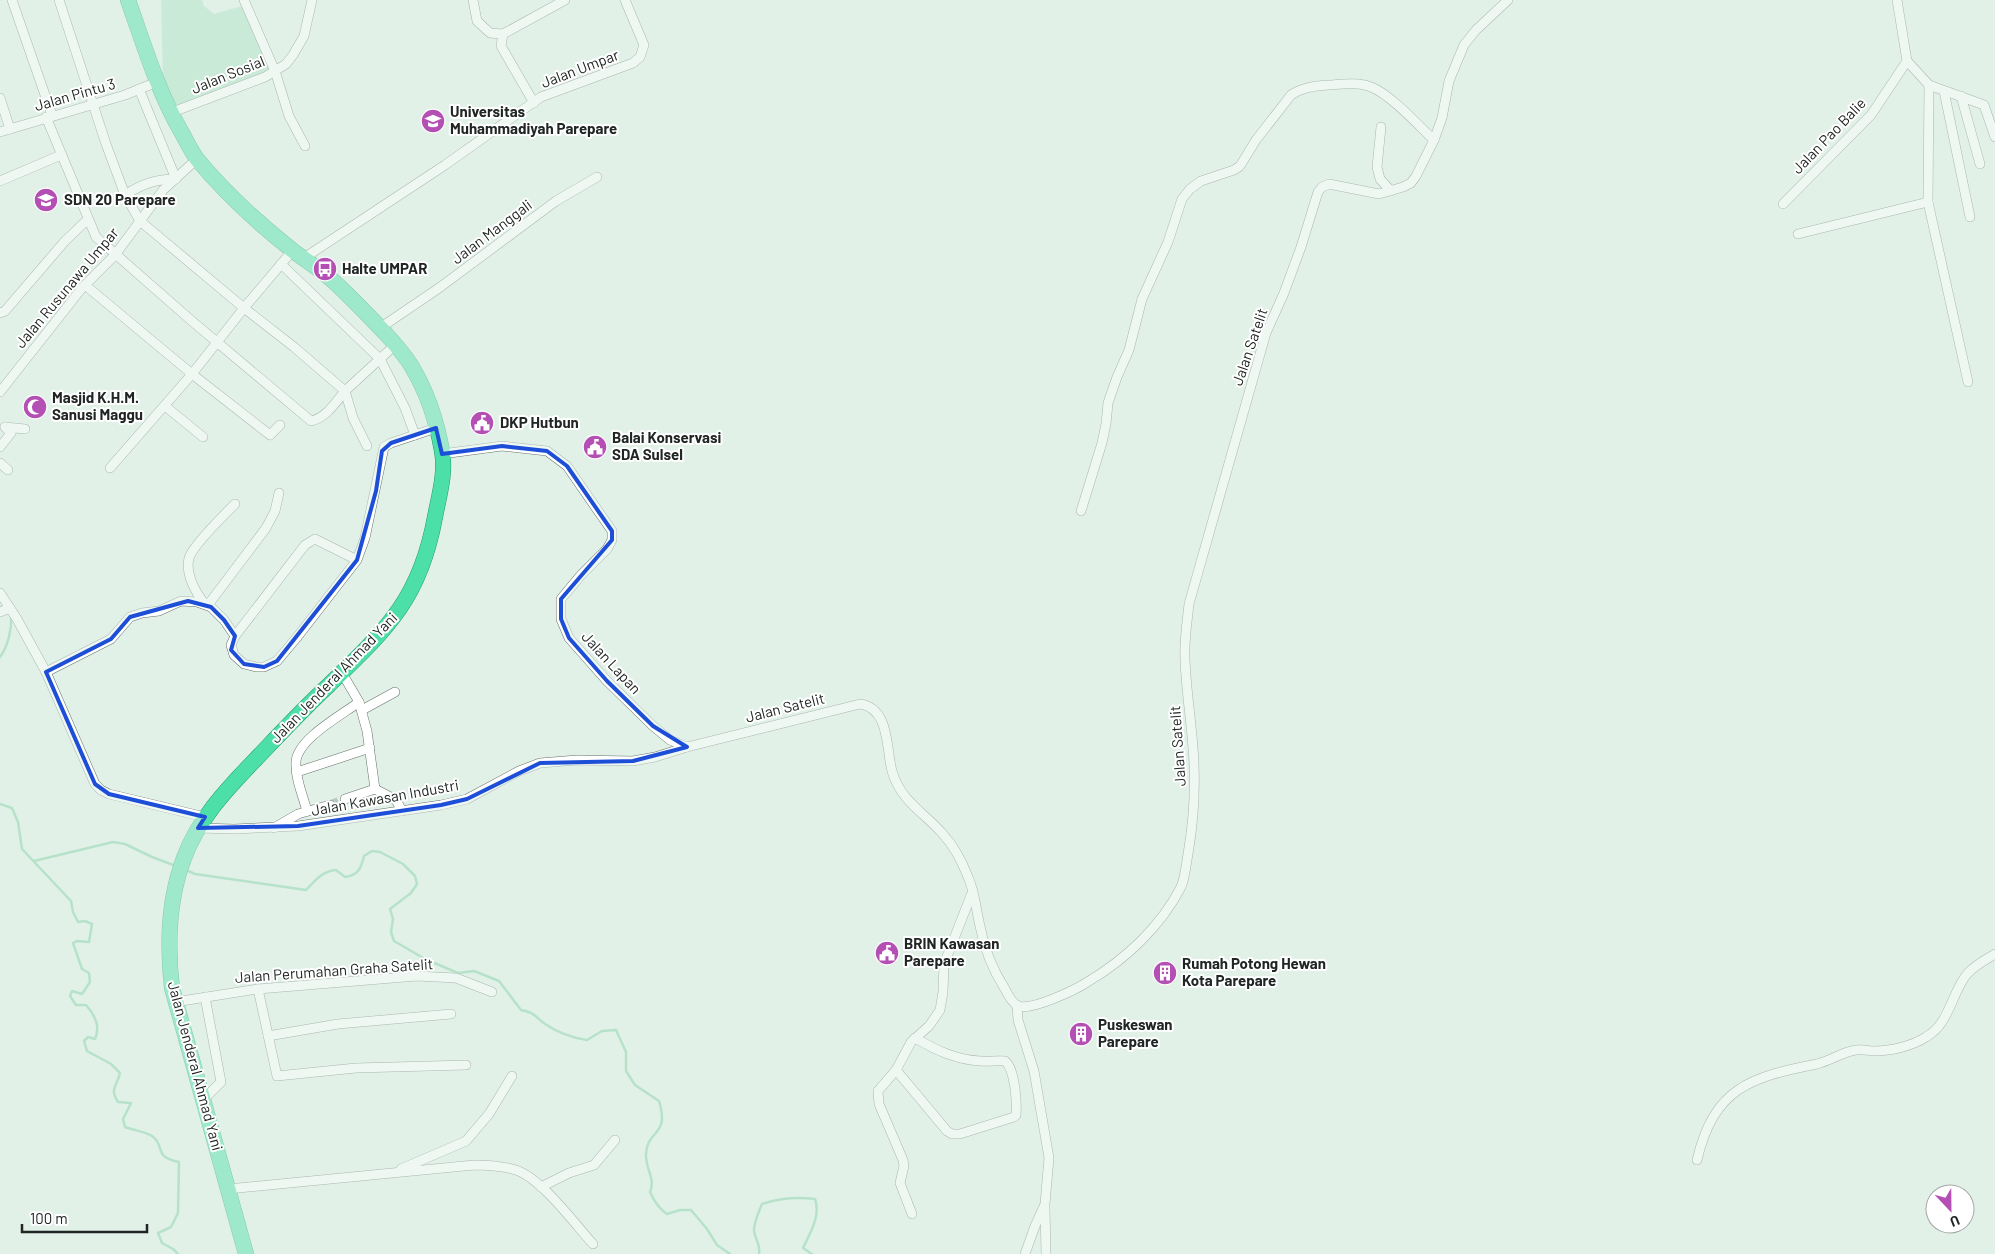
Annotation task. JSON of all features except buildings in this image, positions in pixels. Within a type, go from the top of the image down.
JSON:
[{"type":"highway","name":"Jalan Jenderal Ahmad Yani","points":[[128,0],[170,114],[197,159],[240,206],[330,278],[395,345],[411,366],[421,385],[436,428],[442,454],[442,480],[431,541],[421,570],[401,608],[378,638],[228,788],[202,822],[181,866],[173,899],[168,953],[175,1002],[246,1254]]},
{"type":"street","points":[[12,0],[62,155],[87,220],[96,237],[115,255],[311,421],[319,419],[325,414],[345,391],[395,345]]},
{"type":"street","points":[[59,0],[92,104],[125,195],[140,221],[345,391],[353,418],[367,446]]},
{"type":"street","points":[[244,0],[276,71],[290,116],[305,146]]},
{"type":"street","name":"Jalan Sosial","points":[[170,114],[276,71],[286,64],[304,36],[312,0]]},
{"type":"street","points":[[472,0],[477,21],[490,34],[503,34],[565,0]]},
{"type":"street","name":"Jalan Umpar","points":[[110,468],[192,374],[281,264],[445,165],[541,98],[563,88],[618,69],[640,57],[644,45],[625,0]]},
{"type":"street","name":"Jalan Satelit","points":[[687,746],[860,704],[868,705],[882,722],[892,770],[900,790],[912,806],[943,834],[959,857],[969,879],[986,951],[1002,985],[1017,1006],[1043,1002],[1081,986],[1123,958],[1139,943],[1162,916],[1181,886],[1195,804],[1193,748],[1185,657],[1185,631],[1189,604],[1266,333],[1284,293],[1301,247],[1318,192],[1322,187],[1329,184],[1379,194],[1403,187],[1416,176],[1434,140],[1442,118],[1449,81],[1456,59],[1476,30],[1508,0]]},
{"type":"street","points":[[1897,0],[1907,61],[1929,85],[1984,105],[1995,137]]},
{"type":"street","points":[[503,34],[501,46],[534,103]]},
{"type":"street","name":"Jalan Pao Balie","points":[[1783,204],[1871,115],[1907,61]]},
{"type":"street","name":"Jalan Pintu 3","points":[[0,132],[157,82]]},
{"type":"street","points":[[1081,511],[1102,443],[1108,403],[1117,377],[1130,350],[1142,299],[1168,242],[1177,211],[1190,189],[1201,181],[1234,170],[1240,166],[1256,140],[1291,95],[1298,90],[1312,87],[1351,84],[1372,88],[1393,102],[1434,140]]},
{"type":"street","points":[[1929,85],[1928,202],[1968,382]]},
{"type":"street","points":[[125,195],[147,183],[159,180],[176,180],[139,89]]},
{"type":"street","points":[[1944,91],[1970,217]]},
{"type":"street","points":[[1961,96],[1980,164]]},
{"type":"street","points":[[0,98],[10,129]]},
{"type":"street","points":[[1381,127],[1377,167],[1380,179],[1391,191]]},
{"type":"street","points":[[0,181],[62,155]]},
{"type":"street","name":"Jalan Rusunawa Umpar","points":[[0,392],[85,285],[115,255],[163,190],[197,159]]},
{"type":"street","name":"Jalan Manggali","points":[[380,328],[445,283],[556,201],[597,177]]},
{"type":"street","points":[[1798,234],[1928,202]]},
{"type":"street","points":[[0,313],[5,311],[64,241],[87,220]]},
{"type":"street","points":[[281,264],[380,359],[405,408],[415,435]]},
{"type":"street","points":[[85,285],[192,374],[270,435],[280,425]]},
{"type":"street","points":[[165,406],[204,437]]},
{"type":"street","points":[[2,426],[25,429]]},
{"type":"street","points":[[0,447],[11,432],[2,426]]},
{"type":"street","points":[[357,560],[315,539],[311,540],[305,545],[235,636],[231,645],[232,651],[244,664],[256,667],[277,661],[357,560],[365,538],[376,491],[382,451],[391,442],[436,428]]},
{"type":"street","name":"Jalan Lapan","points":[[442,454],[502,446],[547,451],[567,466],[612,531],[612,540],[608,549],[581,575],[561,599],[561,619],[569,638],[607,681],[653,726],[670,740],[687,746]]},
{"type":"street","points":[[0,463],[8,470]]},
{"type":"street","points":[[207,605],[266,528],[275,511],[279,493]]},
{"type":"street","points":[[235,504],[191,554],[189,570],[198,595],[224,620],[235,636]]},
{"type":"street","points":[[0,593],[46,672],[111,639],[130,617],[158,611],[181,601],[207,605]]},
{"type":"street","points":[[0,612],[10,608]]},
{"type":"street","name":"Jalan Kawasan Industri","points":[[46,672],[88,770],[100,790],[202,822],[274,828],[441,805],[467,799],[519,771],[540,763],[577,760],[633,761],[655,758],[687,746]]},
{"type":"street","points":[[342,673],[361,706],[370,748],[375,789]]},
{"type":"street","points":[[307,811],[297,772],[297,756],[306,742],[361,706],[396,692]]},
{"type":"street","points":[[297,772],[370,748]]},
{"type":"street","points":[[345,799],[375,789],[396,800],[402,811]]},
{"type":"street","points":[[274,828],[290,817],[330,805]]},
{"type":"street","points":[[912,1214],[900,1183],[904,1166],[903,1160],[878,1099],[878,1091],[896,1070],[915,1038],[929,1026],[940,1010],[944,964],[972,893]]},
{"type":"street","points":[[1697,1160],[1712,1116],[1731,1094],[1749,1083],[1796,1068],[1819,1064],[1852,1051],[1885,1051],[1928,1037],[1944,1018],[1966,975],[1979,963],[1995,954]]},
{"type":"street","name":"Jalan Perumahan Graha Satelit","points":[[175,1002],[258,989],[417,976],[456,978],[492,992]]},
{"type":"street","points":[[258,989],[276,1076],[356,1068],[466,1065]]},
{"type":"street","points":[[203,1100],[221,1082],[205,997]]},
{"type":"street","points":[[1017,1006],[1018,1020],[1034,1071],[1047,1147],[1046,1254]]},
{"type":"street","points":[[268,1036],[338,1024],[451,1014]]},
{"type":"street","points":[[896,1070],[952,1134],[960,1134],[1015,1116],[1016,1105],[1012,1070],[1008,1063],[1005,1061],[982,1062],[958,1058],[935,1050],[915,1038]]},
{"type":"street","points":[[395,1172],[466,1140],[489,1114],[512,1076]]},
{"type":"street","points":[[540,1187],[569,1173],[594,1165],[615,1140]]},
{"type":"street","points":[[228,1189],[474,1165],[495,1166],[515,1170],[526,1175],[540,1187],[593,1244]]},
{"type":"street","points":[[1025,1254],[1045,1204]]},
{"type":"highlighted area","points":[[436,428],[442,454],[502,446],[547,451],[567,466],[612,531],[612,540],[561,599],[561,619],[569,638],[607,681],[653,726],[687,747],[633,761],[540,763],[467,799],[441,805],[298,826],[198,828],[205,817],[109,794],[95,784],[46,672],[111,639],[130,617],[188,601],[211,607],[224,620],[235,636],[231,650],[244,664],[264,667],[277,661],[357,560],[376,491],[382,451],[391,443]]},
{"type":"green space","points":[[161,0],[202,0],[204,6],[214,14],[242,6],[272,72],[173,110],[163,85]]},
{"type":"waterway","points":[[0,657],[9,637],[11,616]]},
{"type":"waterway","points":[[0,804],[12,808],[18,822],[22,849],[71,901],[73,912],[78,922],[85,921],[92,924],[89,942],[77,941],[73,943],[82,969],[89,973],[90,982],[82,994],[72,991],[70,996],[76,1005],[86,1005],[96,1021],[97,1034],[95,1039],[88,1037],[84,1041],[87,1051],[111,1064],[120,1073],[114,1090],[115,1097],[118,1102],[131,1103],[123,1119],[125,1127],[152,1136],[156,1139],[165,1157],[179,1162],[178,1213],[171,1227],[158,1233],[162,1243],[178,1254]]},
{"type":"waterway","points":[[34,861],[113,842],[125,844],[176,866]]},
{"type":"waterway","points":[[186,870],[195,874],[306,890],[327,872],[336,870],[345,877],[353,875],[360,867],[364,856],[372,851],[380,852],[403,864],[415,876],[417,884],[411,893],[390,909],[393,919],[391,932],[394,941],[425,959],[458,973],[474,971],[499,981],[521,1010],[532,1014],[555,1030],[587,1040],[602,1031],[616,1030],[626,1052],[626,1071],[635,1085],[659,1101],[662,1113],[660,1127],[650,1140],[646,1154],[652,1183],[650,1192],[653,1198],[667,1214],[680,1210],[691,1210],[707,1229],[717,1245],[730,1254]]},
{"type":"waterway","points":[[759,1254],[754,1227],[762,1204],[782,1199],[802,1198],[815,1199],[816,1218],[803,1248],[812,1254]]},
{"type":"tunnel","points":[[330,805],[345,799]]},
{"type":"place","name":"Universitas Muhammadiyah Parepare","points":[[433,121]]},
{"type":"place","name":"SDN 20 Parepare","points":[[46,200]]},
{"type":"place","name":"Halte UMPAR","points":[[325,269]]},
{"type":"place","name":"Masjid K.H.M. Sanusi Maggu","points":[[35,407]]},
{"type":"place","name":"DKP Hutbun","points":[[482,423]]},
{"type":"place","name":"Balai Konservasi SDA Sulsel","points":[[595,447]]},
{"type":"place","name":"BRIN Kawasan Parepare","points":[[887,953]]},
{"type":"place","name":"Rumah Potong Hewan Kota Parepare","points":[[1165,973]]},
{"type":"place","name":"Puskeswan Parepare","points":[[1081,1034]]}]
